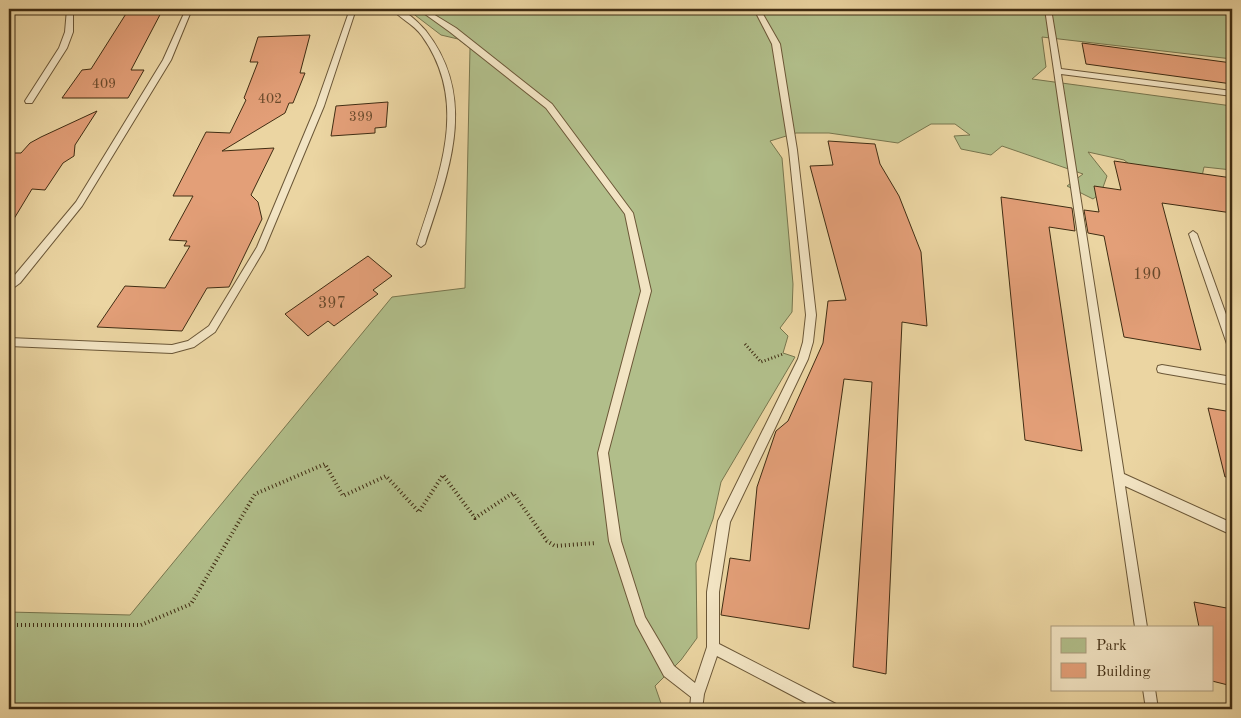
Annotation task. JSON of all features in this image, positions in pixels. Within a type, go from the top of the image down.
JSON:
[{"type":"lane","points":[[29,101],[62,48],[69,32],[70,9]]},
{"type":"lane","points":[[9,287],[17,280],[79,204],[167,60],[189,9]]},
{"type":"lane","points":[[9,342],[172,349],[191,344],[212,329],[260,248],[320,106],[353,9]]},
{"type":"lane","points":[[395,9],[416,25],[434,51],[445,76],[450,111],[452,132],[446,167],[421,244]]},
{"type":"lane","points":[[421,9],[453,30],[549,106],[629,213],[646,291],[603,452],[614,541],[640,620],[669,671],[698,694]]},
{"type":"lane","points":[[696,709],[698,694],[713,647],[713,592],[724,521],[803,359],[808,342],[812,314],[793,150],[776,44],[757,9]]},
{"type":"lane","points":[[1048,9],[1141,626]]},
{"type":"lane","points":[[1058,70],[1232,93]]},
{"type":"lane","points":[[1193,234],[1232,344]]},
{"type":"lane","points":[[1162,369],[1232,381]]},
{"type":"lane","points":[[1120,478],[1232,529]]},
{"type":"lane","points":[[713,647],[831,709]]},
{"type":"lane","points":[[1150,690],[1152,709]]},
{"type":"path","points":[[746,344],[761,362],[783,354]]},
{"type":"path","points":[[9,625],[141,625],[191,604],[255,494],[325,464],[343,496],[386,476],[419,512],[443,475],[475,518],[513,493],[547,541],[555,546],[614,541]]},
{"type":"green space","points":[[407,9],[1232,9],[1232,59],[1042,37],[1046,67],[1032,79],[1232,106],[1232,170],[1204,167],[1198,195],[1152,182],[1124,160],[1088,152],[1107,176],[1101,193],[1093,199],[1067,186],[1083,174],[1002,146],[991,155],[961,149],[954,136],[970,135],[955,124],[931,124],[898,143],[829,133],[796,133],[770,141],[782,158],[793,284],[792,312],[780,328],[788,336],[783,353],[795,357],[721,482],[713,519],[696,563],[697,638],[681,660],[655,686],[663,709],[9,709],[9,612],[130,615],[392,297],[465,288],[470,48],[458,39],[441,35]]},
{"type":"building","points":[[129,9],[163,9],[131,70],[144,70],[128,98],[62,98],[82,70],[91,69]]},
{"type":"building","points":[[310,35],[300,73],[305,73],[293,103],[289,103],[285,113],[222,151],[274,148],[251,195],[258,202],[262,219],[229,287],[207,288],[182,331],[97,327],[125,286],[165,288],[190,246],[184,246],[187,241],[169,240],[193,196],[173,196],[206,132],[230,133],[246,100],[244,98],[258,62],[250,62],[258,37]]},
{"type":"building","points":[[1082,43],[1232,63],[1232,84],[1086,64]]},
{"type":"building","points":[[388,102],[386,127],[375,128],[375,133],[331,136],[336,106]]},
{"type":"building","points":[[97,111],[75,145],[74,156],[63,163],[45,190],[32,189],[9,227],[9,161],[14,153],[21,153],[30,143]]},
{"type":"building","points":[[828,141],[875,144],[880,164],[899,196],[921,252],[927,326],[902,322],[886,674],[853,667],[872,382],[844,379],[809,629],[721,615],[730,558],[750,561],[757,487],[776,431],[788,421],[823,343],[828,301],[846,300],[810,166],[833,165]]},
{"type":"building","points":[[1114,161],[1232,178],[1232,213],[1162,203],[1201,350],[1124,337],[1104,236],[1088,233],[1084,210],[1099,212],[1094,186],[1121,190]]},
{"type":"building","points":[[1001,197],[1072,208],[1075,231],[1049,227],[1082,451],[1025,440]]},
{"type":"building","points":[[368,256],[392,276],[373,290],[378,294],[334,326],[328,321],[308,336],[285,314]]},
{"type":"building","points":[[1208,408],[1232,412],[1232,476],[1225,477]]},
{"type":"building","points":[[1194,602],[1232,609],[1232,686],[1214,682],[1214,626],[1199,626]]}]
